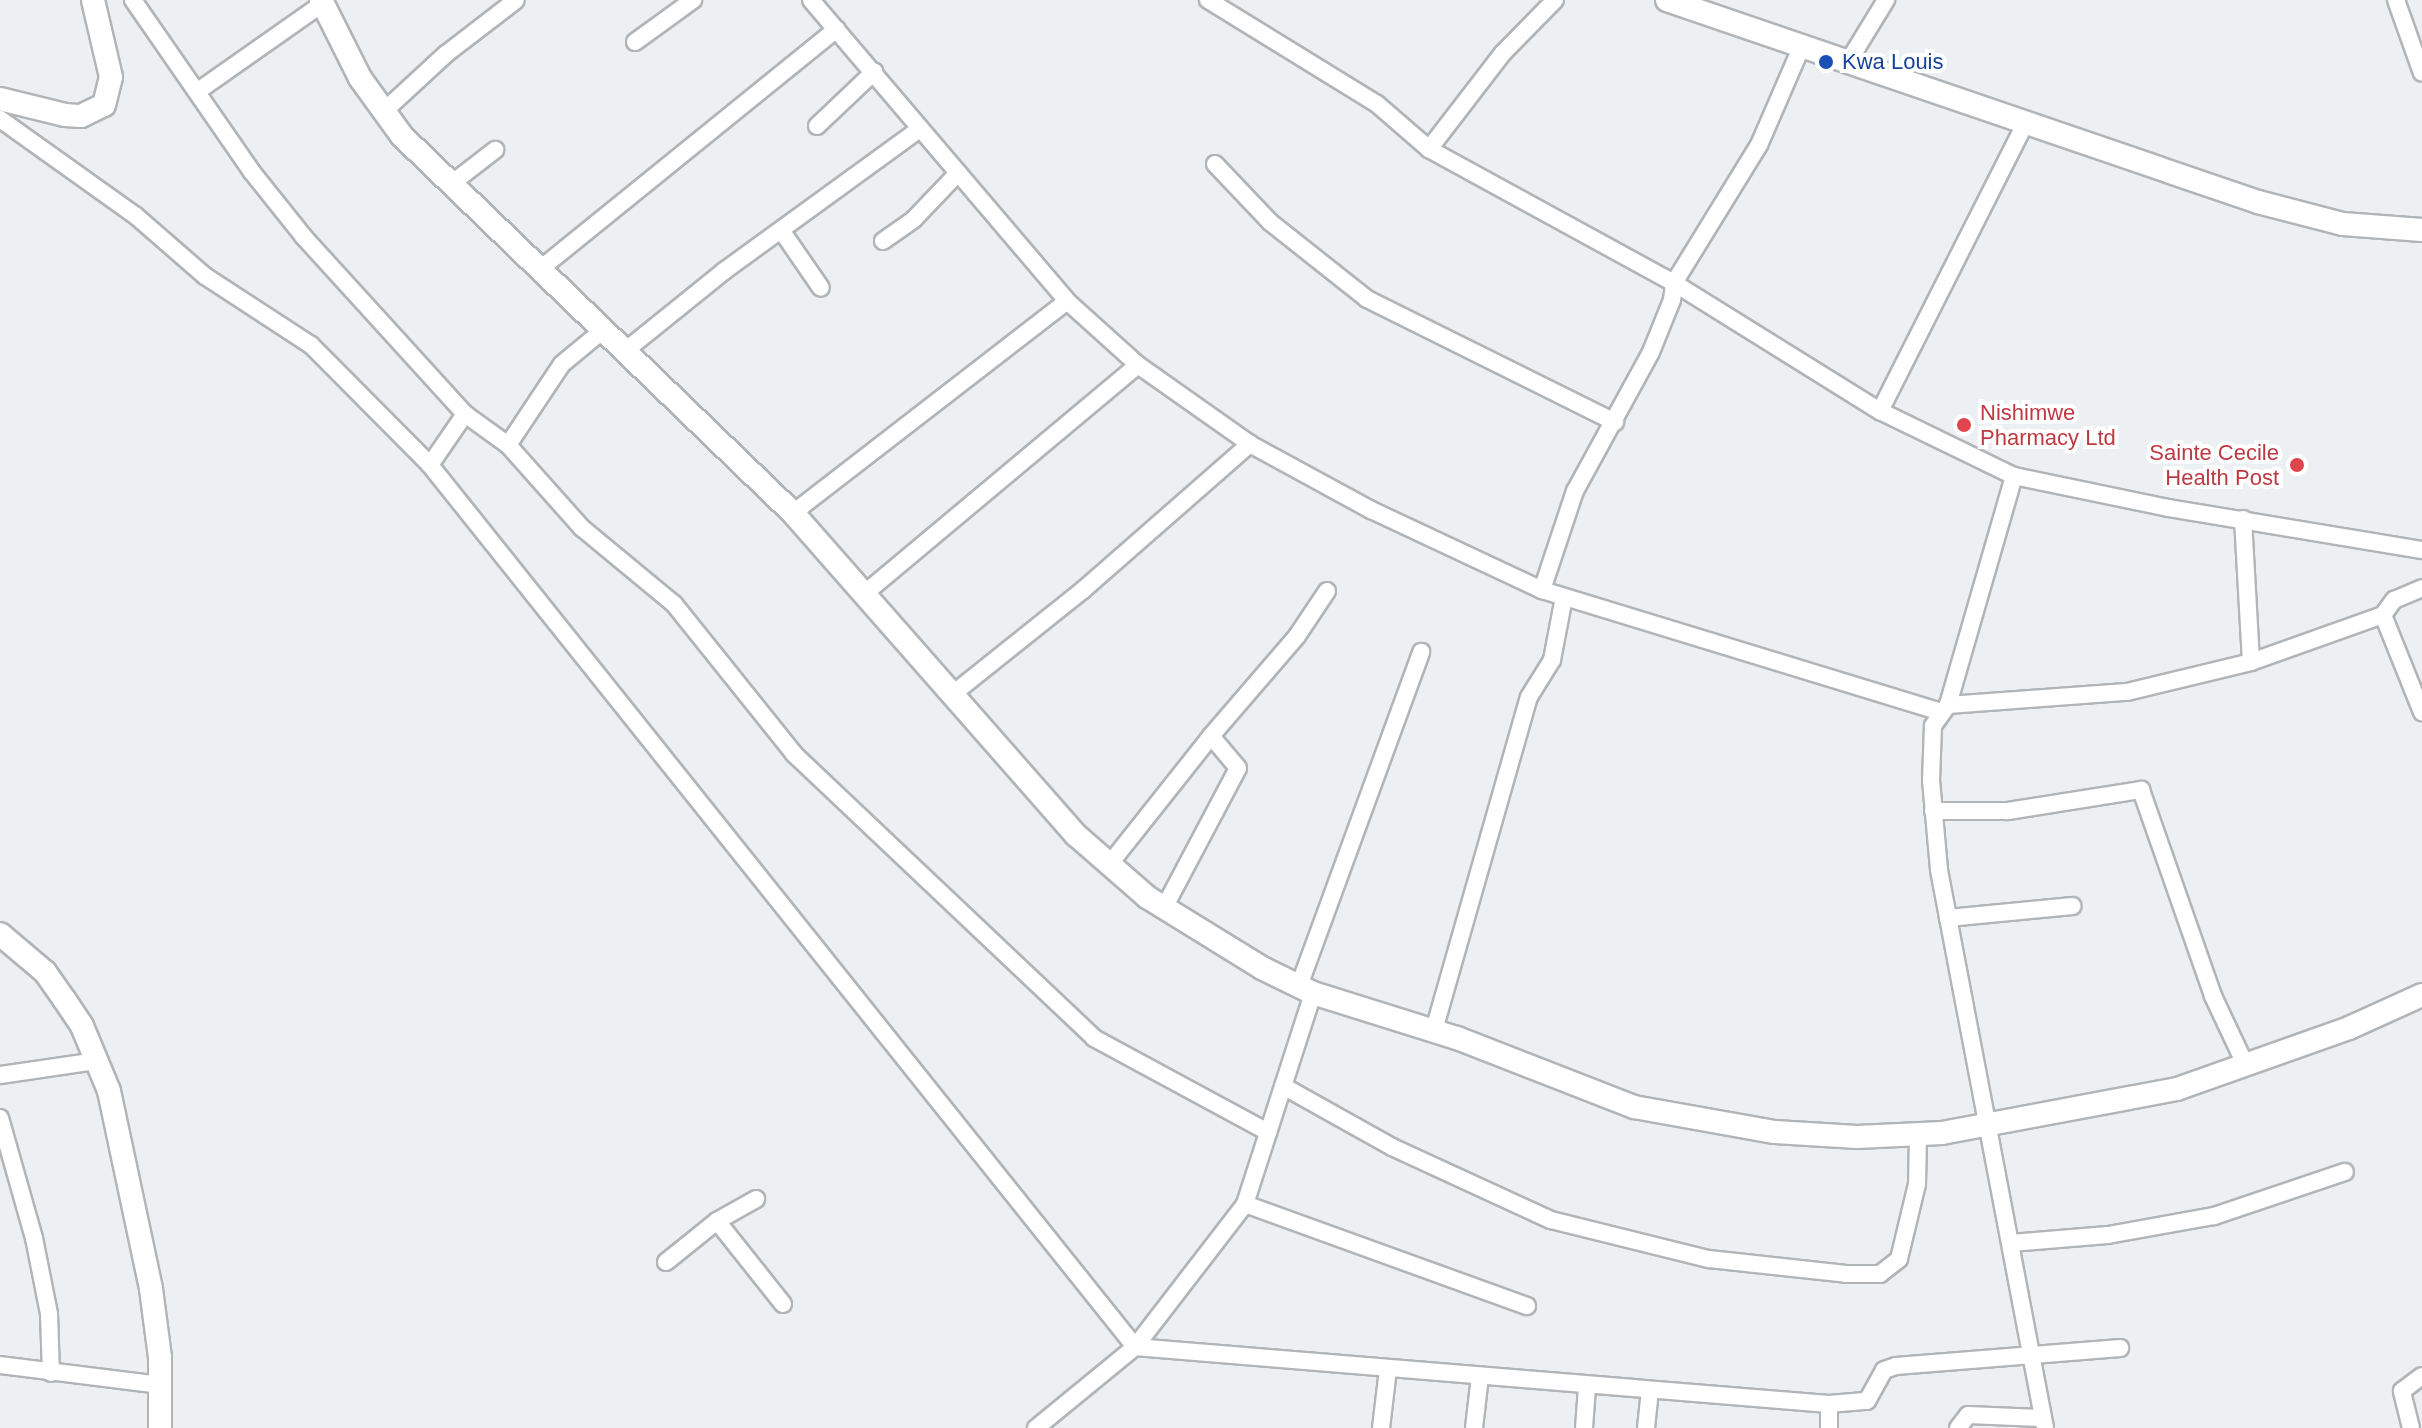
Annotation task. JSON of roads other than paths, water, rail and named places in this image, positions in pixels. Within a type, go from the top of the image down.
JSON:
[{"type":"main road","points":[[0,99],[81,116],[104,105],[111,77],[93,0]]},
{"type":"main road","points":[[1667,0],[2024,126],[2258,202],[2343,224],[2422,230]]},
{"type":"main road","points":[[322,2],[382,113],[539,270],[793,513],[954,693],[1041,797],[1108,866],[1164,908],[1306,990],[1434,1030],[1603,1097],[1670,1114],[1775,1132],[1918,1135],[2154,1095],[2349,1028],[2422,995]]},
{"type":"main road","points":[[0,934],[45,972],[82,1026],[96,1061],[129,1169],[151,1289],[161,1385],[160,1428]]},
{"type":"street","points":[[133,0],[303,236],[465,414],[508,445],[582,528],[674,604],[794,754],[1048,999],[1094,1038],[1145,1070],[1268,1132]]},
{"type":"street","points":[[635,42],[693,0]]},
{"type":"street","points":[[811,0],[874,72],[917,131],[958,173],[1067,301],[1138,365],[1250,444],[1371,510],[1542,590],[1944,708],[2127,692],[2251,662],[2383,615],[2394,600],[2422,588]]},
{"type":"street","points":[[1208,0],[1377,104],[1429,149],[1674,283],[1880,411],[2014,476],[2422,550]]},
{"type":"street","points":[[1429,149],[1503,53],[1555,0]]},
{"type":"street","points":[[1848,62],[1886,0]]},
{"type":"street","points":[[2396,0],[2418,52],[2422,73]]},
{"type":"street","points":[[198,91],[322,2]]},
{"type":"street","points":[[382,113],[505,3]]},
{"type":"street","points":[[539,270],[837,29]]},
{"type":"street","points":[[1542,590],[1575,491],[1651,352],[1674,283],[1759,145],[1801,48]]},
{"type":"street","points":[[817,126],[874,72]]},
{"type":"street","points":[[0,119],[136,216],[205,276],[311,345],[430,465],[1135,1347],[1587,1387],[1829,1404],[1867,1401],[1890,1368],[2120,1348]]},
{"type":"street","points":[[1880,411],[2024,126]]},
{"type":"street","points":[[625,351],[781,230],[917,131]]},
{"type":"street","points":[[451,184],[495,150]]},
{"type":"street","points":[[1215,164],[1270,222],[1367,299],[1615,422]]},
{"type":"street","points":[[883,241],[914,219],[958,173]]},
{"type":"street","points":[[781,230],[821,288]]},
{"type":"street","points":[[793,513],[1067,301]]},
{"type":"street","points":[[508,445],[562,364],[602,331]]},
{"type":"street","points":[[864,594],[1138,365]]},
{"type":"street","points":[[430,465],[465,414]]},
{"type":"street","points":[[954,693],[1083,590],[1250,444]]},
{"type":"street","points":[[1958,1428],[1968,1415],[2042,1423],[2033,1357],[1948,918],[1933,811],[1931,748],[2014,476]]},
{"type":"street","points":[[2243,519],[2251,662]]},
{"type":"street","points":[[1108,866],[1211,736],[1297,636],[1327,591]]},
{"type":"street","points":[[1434,1030],[1529,697],[1552,660],[1564,597]]},
{"type":"street","points":[[2383,615],[2422,712]]},
{"type":"street","points":[[1036,1428],[1135,1347],[1245,1204],[1283,1086],[1306,990],[1421,652]]},
{"type":"street","points":[[1164,908],[1238,768],[1211,736]]},
{"type":"street","points":[[1933,811],[2008,811],[2141,790],[2213,996],[2245,1064]]},
{"type":"street","points":[[1948,918],[2072,906]]},
{"type":"street","points":[[0,1075],[96,1061]]},
{"type":"street","points":[[1283,1086],[1392,1147],[1551,1220],[1709,1259],[1846,1274],[1880,1274],[1899,1259],[1917,1184],[1918,1135]]},
{"type":"street","points":[[0,1118],[34,1238],[49,1314],[51,1373]]},
{"type":"street","points":[[2011,1243],[2108,1235],[2214,1216],[2345,1172]]},
{"type":"street","points":[[666,1262],[717,1221],[756,1199]]},
{"type":"street","points":[[1245,1204],[1527,1306]]},
{"type":"street","points":[[717,1221],[783,1304]]},
{"type":"street","points":[[0,1365],[161,1385]]},
{"type":"street","points":[[1381,1428],[1388,1369]]},
{"type":"street","points":[[1474,1428],[1480,1376]]},
{"type":"street","points":[[2411,1428],[2402,1391],[2422,1376]]},
{"type":"street","points":[[1584,1428],[1587,1387]]},
{"type":"street","points":[[1646,1428],[1650,1392]]},
{"type":"street","points":[[1829,1404],[1829,1428]]},
{"type":"place","name":"Kwa Louis","points":[[1826,62]]},
{"type":"place","name":"Nishimwe Pharmacy Ltd","points":[[1964,425]]},
{"type":"place","name":"Sainte Cecile Health Post","points":[[2297,465]]}]
